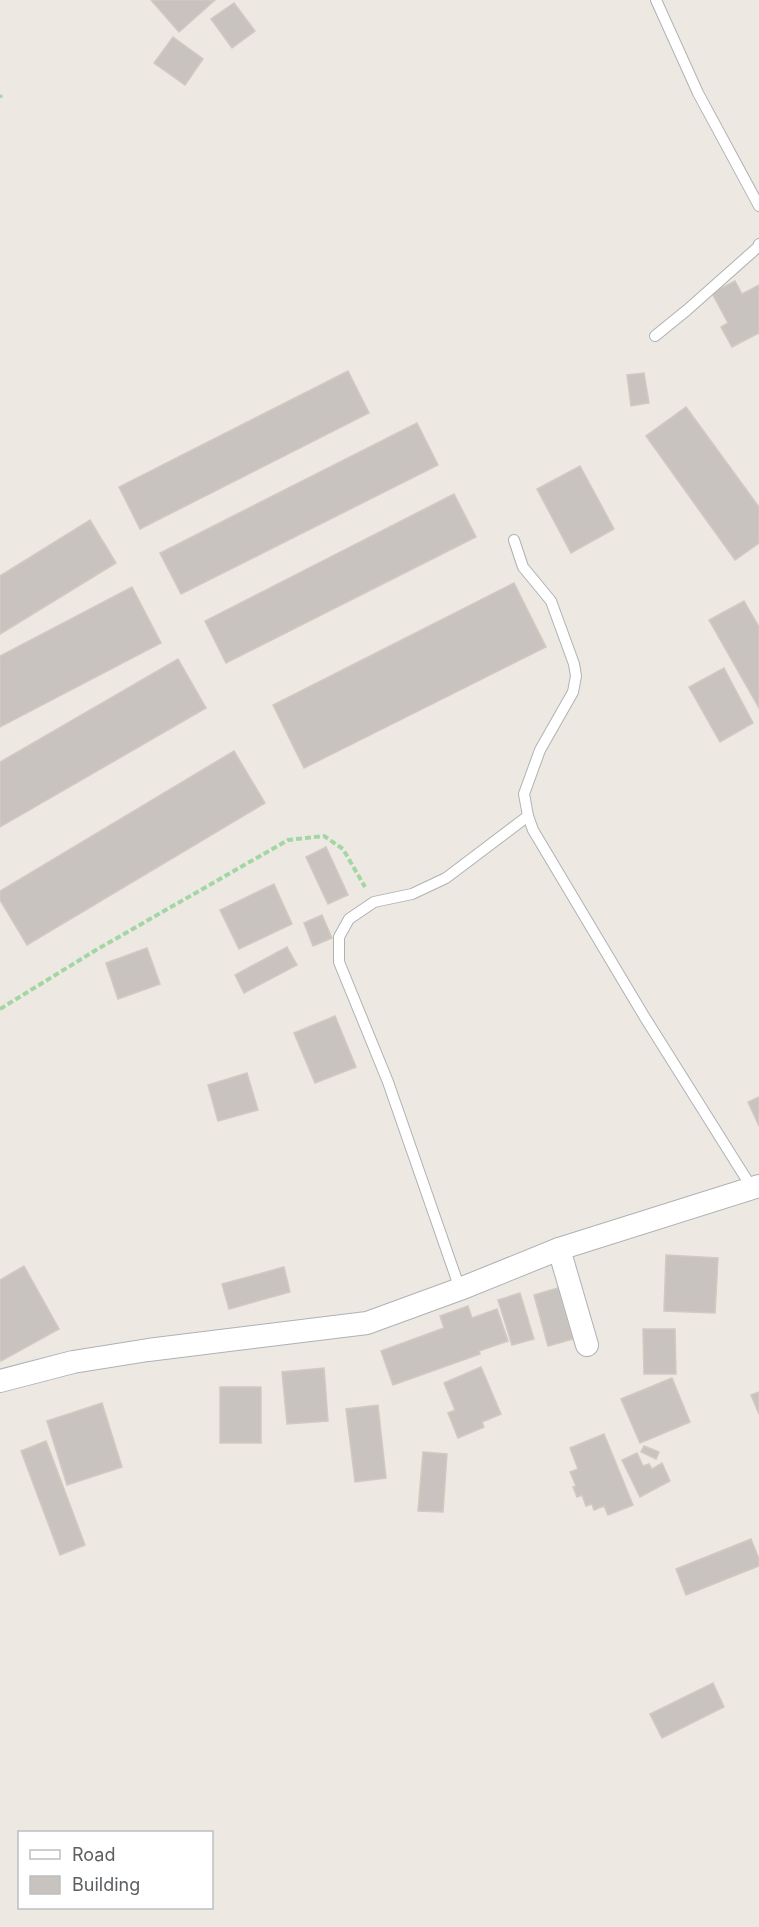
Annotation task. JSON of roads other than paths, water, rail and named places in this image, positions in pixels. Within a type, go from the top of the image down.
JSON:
[{"type":"street","points":[[0,1381],[74,1362],[137,1352],[367,1323],[559,1249],[756,1187]]},
{"type":"street","points":[[559,1249],[587,1345]]},
{"type":"lane","points":[[656,0],[698,93],[759,206]]},
{"type":"lane","points":[[655,336],[759,244]]},
{"type":"lane","points":[[514,540],[523,567],[551,601],[574,664],[576,676],[573,693],[540,750],[524,794],[533,830],[644,1016],[756,1187]]},
{"type":"lane","points":[[460,1289],[388,1082],[339,962],[339,937],[349,919],[374,902],[412,894],[447,878],[528,816]]}]
